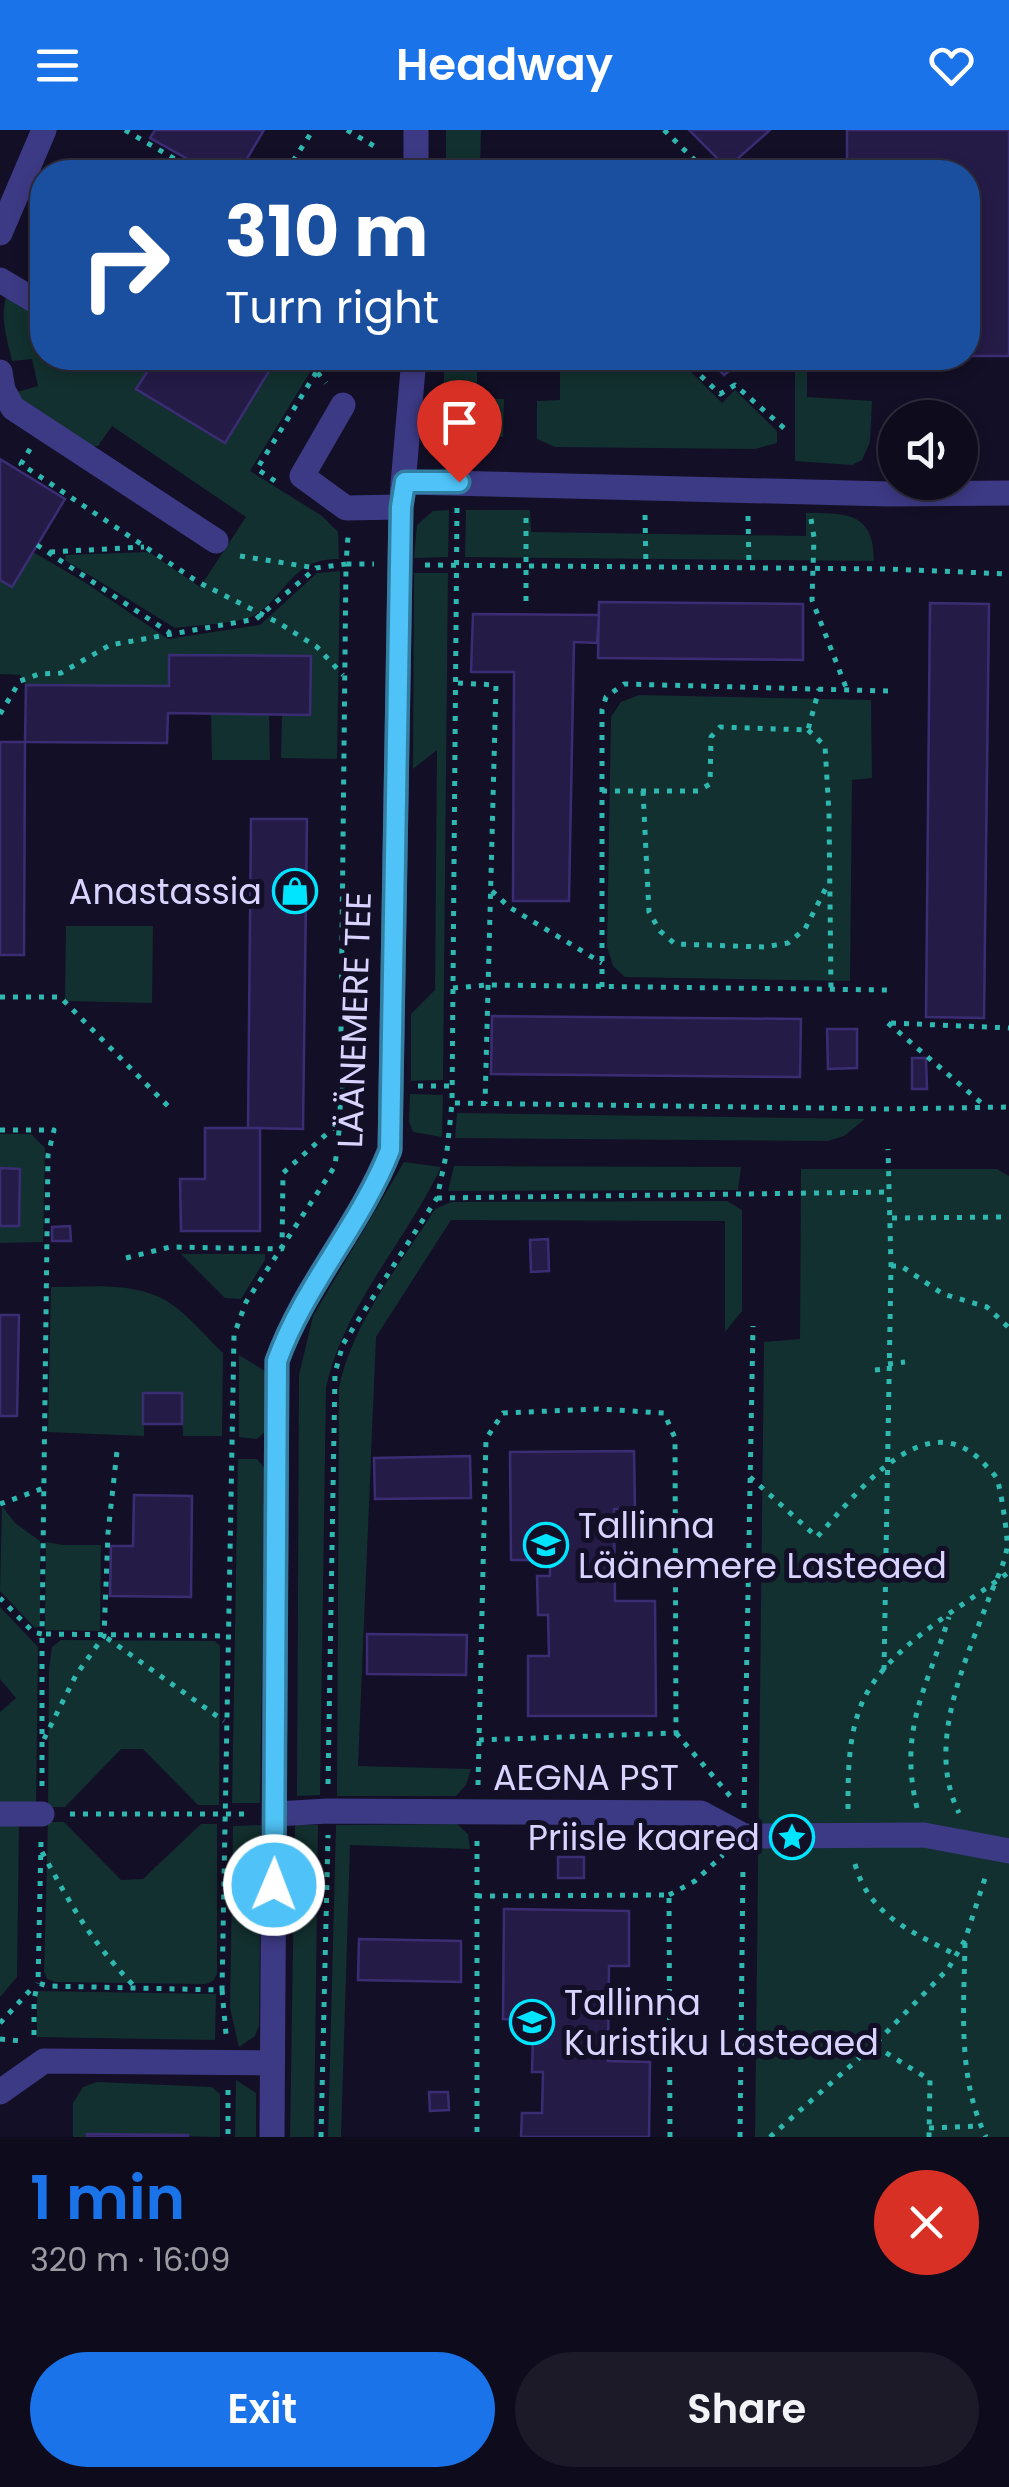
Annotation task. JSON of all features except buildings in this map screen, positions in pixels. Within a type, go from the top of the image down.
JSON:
[{"type":"street","points":[[31,160],[44,130]]},
{"type":"street","points":[[416,130],[416,160]]},
{"type":"street","points":[[0,233],[30,163]]},
{"type":"street","points":[[0,280],[30,299]]},
{"type":"street","name":"LÄÄNEMERE TEE","points":[[272,2137],[277,1361],[286,1334],[374,1190],[390,1150],[403,494],[413,370]]},
{"type":"street","points":[[1,385],[13,408],[216,541]]},
{"type":"street","points":[[343,405],[302,476],[346,508],[459,482],[1009,494]]},
{"type":"street","name":"AEGNA PST","points":[[276,1814],[701,1813],[744,1836],[924,1835],[992,1849]]},
{"type":"street","points":[[0,1814],[42,1814]]},
{"type":"street","points":[[0,2092],[44,2061],[272,2063]]},
{"type":"path","points":[[124,130],[176,160]]},
{"type":"path","points":[[294,160],[313,130]]},
{"type":"path","points":[[348,130],[379,148]]},
{"type":"path","points":[[664,130],[694,160]]},
{"type":"path","points":[[314,370],[343,405]]},
{"type":"path","points":[[695,370],[720,394],[735,385],[785,429]]},
{"type":"path","points":[[321,2137],[335,1373],[343,1344],[437,1198],[452,1103],[459,482],[458,444],[442,437],[434,417]]},
{"type":"path","points":[[30,448],[21,464],[198,582],[317,647],[345,677]]},
{"type":"path","points":[[526,484],[526,600]]},
{"type":"path","points":[[645,488],[646,568]]},
{"type":"path","points":[[748,490],[749,568]]},
{"type":"path","points":[[806,492],[814,537],[812,600],[848,690]]},
{"type":"path","points":[[216,541],[238,556],[316,568],[346,564],[351,508]]},
{"type":"path","points":[[37,545],[173,634]]},
{"type":"path","points":[[47,552],[146,547]]},
{"type":"path","points":[[0,714],[20,681],[39,674],[61,673],[110,644],[256,619],[316,568]]},
{"type":"path","points":[[889,568],[1009,574]]},
{"type":"path","points":[[458,683],[496,685],[485,1104]]},
{"type":"path","points":[[602,986],[602,710],[606,696],[624,684],[888,691]]},
{"type":"path","points":[[808,730],[819,689]]},
{"type":"path","points":[[602,791],[698,791],[710,784],[711,737],[720,726],[808,730],[824,746],[829,813],[831,989]]},
{"type":"path","points":[[643,791],[649,912],[660,931],[675,944],[764,947],[788,943],[811,920],[829,882]]},
{"type":"path","points":[[490,889],[509,906],[602,964]]},
{"type":"path","points":[[454,988],[488,985],[888,990]]},
{"type":"path","points":[[0,997],[60,997],[168,1106]]},
{"type":"path","points":[[987,1108],[888,1023],[1009,1028]]},
{"type":"path","points":[[452,1103],[1009,1107]]},
{"type":"path","points":[[126,1258],[170,1247],[282,1248],[283,1174],[340,1122]]},
{"type":"path","points":[[0,1130],[54,1130],[48,1154],[38,1983],[34,2042],[0,2039]]},
{"type":"path","points":[[884,1670],[892,1266],[888,1149]]},
{"type":"path","points":[[437,1198],[891,1192]]},
{"type":"path","points":[[892,1218],[1009,1217]]},
{"type":"path","points":[[892,1266],[901,1266],[943,1294],[988,1307],[1009,1328]]},
{"type":"path","points":[[477,2137],[477,1811],[486,1439],[504,1413],[598,1409],[664,1414],[675,1438],[676,1734],[744,1812],[753,1326]]},
{"type":"path","points":[[875,1370],[905,1362]]},
{"type":"path","points":[[750,1476],[816,1536],[887,1462],[920,1444],[949,1443],[976,1454],[997,1478],[1007,1546],[954,1697],[948,1732],[947,1767],[954,1802],[992,1849],[965,1940],[948,1969],[874,2045],[770,2137]]},
{"type":"path","points":[[43,1741],[76,1675],[104,1636],[116,1451]]},
{"type":"path","points":[[0,1504],[44,1488]]},
{"type":"path","points":[[956,1955],[893,1921],[861,1886],[848,1835],[848,1764],[860,1706],[884,1670],[898,1654],[1009,1572]]},
{"type":"path","points":[[0,1598],[33,1632],[42,1634],[227,1636],[222,1990],[38,1983]]},
{"type":"path","points":[[924,1835],[913,1790],[913,1720],[949,1617]]},
{"type":"path","points":[[104,1636],[226,1722]]},
{"type":"path","points":[[479,1740],[676,1734]]},
{"type":"path","points":[[42,1814],[224,1814]]},
{"type":"path","points":[[477,1896],[669,1896],[695,1881],[744,1836]]},
{"type":"path","points":[[740,2137],[744,1836]]},
{"type":"path","points":[[41,1849],[80,1923],[136,1988]]},
{"type":"path","points":[[669,1896],[670,2137]]},
{"type":"path","points":[[965,1940],[963,2020],[968,2087],[986,2137]]},
{"type":"path","points":[[0,2024],[38,1983]]},
{"type":"path","points":[[874,2045],[930,2080],[929,2137]]},
{"type":"path","points":[[928,2128],[980,2126]]},
{"type":"green space","points":[[446,130],[481,130],[480,160],[446,160]]},
{"type":"green space","points":[[6,297],[30,311],[30,359],[12,361]]},
{"type":"green space","points":[[34,370],[149,370],[137,389],[225,443],[270,370],[307,370],[310,372],[250,471],[322,516],[338,532],[339,559],[323,560],[300,571],[266,607],[248,618],[175,628],[65,560],[66,555],[149,552],[200,587],[246,517],[112,426],[98,446],[90,446],[19,403],[17,392],[38,386]]},
{"type":"green space","points":[[444,370],[477,370],[477,398],[504,399],[503,437],[467,437],[448,432],[444,420]]},
{"type":"green space","points":[[560,370],[689,370],[722,403],[735,390],[777,431],[777,443],[755,449],[555,447],[537,439],[537,401],[560,400]]},
{"type":"green space","points":[[795,370],[807,370],[807,397],[872,401],[870,442],[862,460],[852,465],[795,461]]},
{"type":"green space","points":[[449,510],[448,557],[414,558],[417,525],[433,511]]},
{"type":"green space","points":[[466,510],[530,510],[531,532],[806,536],[806,513],[845,515],[863,524],[869,533],[874,561],[465,557]]},
{"type":"green space","points":[[33,552],[168,639],[260,625],[317,573],[340,571],[337,759],[281,758],[282,714],[310,714],[311,657],[169,686],[26,685],[20,675],[0,674],[0,580]]},
{"type":"green space","points":[[414,573],[448,573],[443,1080],[411,1081],[411,1014],[435,990],[437,750],[413,769]]},
{"type":"green space","points":[[639,695],[871,700],[872,778],[852,780],[850,981],[625,977],[613,966],[607,947],[611,717],[621,702]]},
{"type":"green space","points":[[211,714],[269,714],[270,760],[212,760]]},
{"type":"green space","points":[[66,926],[153,926],[152,1003],[65,1001]]},
{"type":"green space","points":[[410,1094],[443,1095],[442,1137],[413,1132],[409,1121]]},
{"type":"green space","points":[[457,1113],[865,1119],[844,1136],[828,1141],[455,1138]]},
{"type":"green space","points":[[0,1134],[31,1134],[45,1148],[43,1242],[0,1243],[0,1226],[19,1226],[20,1169],[0,1168]]},
{"type":"green space","points":[[404,1162],[441,1167],[361,1302],[326,1388],[320,1795],[297,1796],[299,1375],[313,1316]]},
{"type":"green space","points":[[454,1166],[741,1167],[738,1190],[448,1191]]},
{"type":"green space","points":[[801,1169],[997,1169],[1009,1176],[1009,2137],[755,2137],[764,1342],[800,1339]]},
{"type":"green space","points":[[727,1201],[742,1210],[742,1311],[725,1332],[725,1221],[451,1220],[376,1337],[358,1766],[471,1769],[466,1785],[456,1796],[337,1796],[339,1388],[355,1340],[393,1273],[435,1209],[451,1202]]},
{"type":"green space","points":[[181,1254],[265,1254],[265,1260],[241,1299],[225,1298]]},
{"type":"green space","points":[[51,1287],[133,1289],[159,1297],[185,1315],[223,1353],[222,1436],[183,1436],[181,1393],[144,1393],[144,1436],[48,1432]]},
{"type":"green space","points":[[239,1355],[268,1373],[268,1429],[257,1439],[239,1437]]},
{"type":"green space","points":[[238,1459],[257,1459],[265,1469],[260,1803],[232,1803]]},
{"type":"green space","points":[[2,1506],[15,1523],[40,1541],[40,1626],[35,1628],[0,1591]]},
{"type":"green space","points":[[46,1542],[101,1545],[100,1631],[45,1630]]},
{"type":"green space","points":[[0,1607],[38,1647],[36,1809],[0,1808],[0,1712],[16,1698],[0,1679]]},
{"type":"green space","points":[[61,1640],[215,1641],[220,1646],[219,1805],[198,1805],[143,1749],[121,1749],[65,1807],[48,1807],[49,1668],[52,1647]]},
{"type":"green space","points":[[48,1822],[64,1822],[121,1880],[143,1879],[201,1824],[217,1824],[217,1974],[213,1981],[206,1984],[47,1979],[44,1971]]},
{"type":"green space","points":[[0,1823],[19,1824],[17,1977],[0,1997]]},
{"type":"green space","points":[[457,1824],[468,1834],[470,1849],[350,1845],[341,2137],[328,2137],[336,1825]]},
{"type":"green space","points":[[261,1825],[259,2026],[255,2036],[239,2047],[230,2008],[233,1826]]},
{"type":"green space","points":[[295,1825],[318,1825],[314,2137],[290,2137]]},
{"type":"green space","points":[[37,1991],[216,1994],[215,2040],[37,2037]]},
{"type":"green space","points":[[236,2080],[256,2093],[256,2137],[235,2137]]},
{"type":"green space","points":[[97,2082],[212,2087],[220,2094],[220,2137],[73,2137],[73,2103],[83,2087]]},
{"type":"place","name":"Anastassia","points":[[295,891]]},
{"type":"place","name":"Tallinna Läänemere Lasteaed","points":[[546,1545]]},
{"type":"place","name":"Priisle kaared","points":[[792,1837]]},
{"type":"place","name":"Tallinna Kuristiku Lasteaed","points":[[532,2022]]},
{"type":"route","points":[[274,1885],[277,1361],[286,1334],[374,1190],[390,1150],[401,507],[405,482],[459,482]]}]
